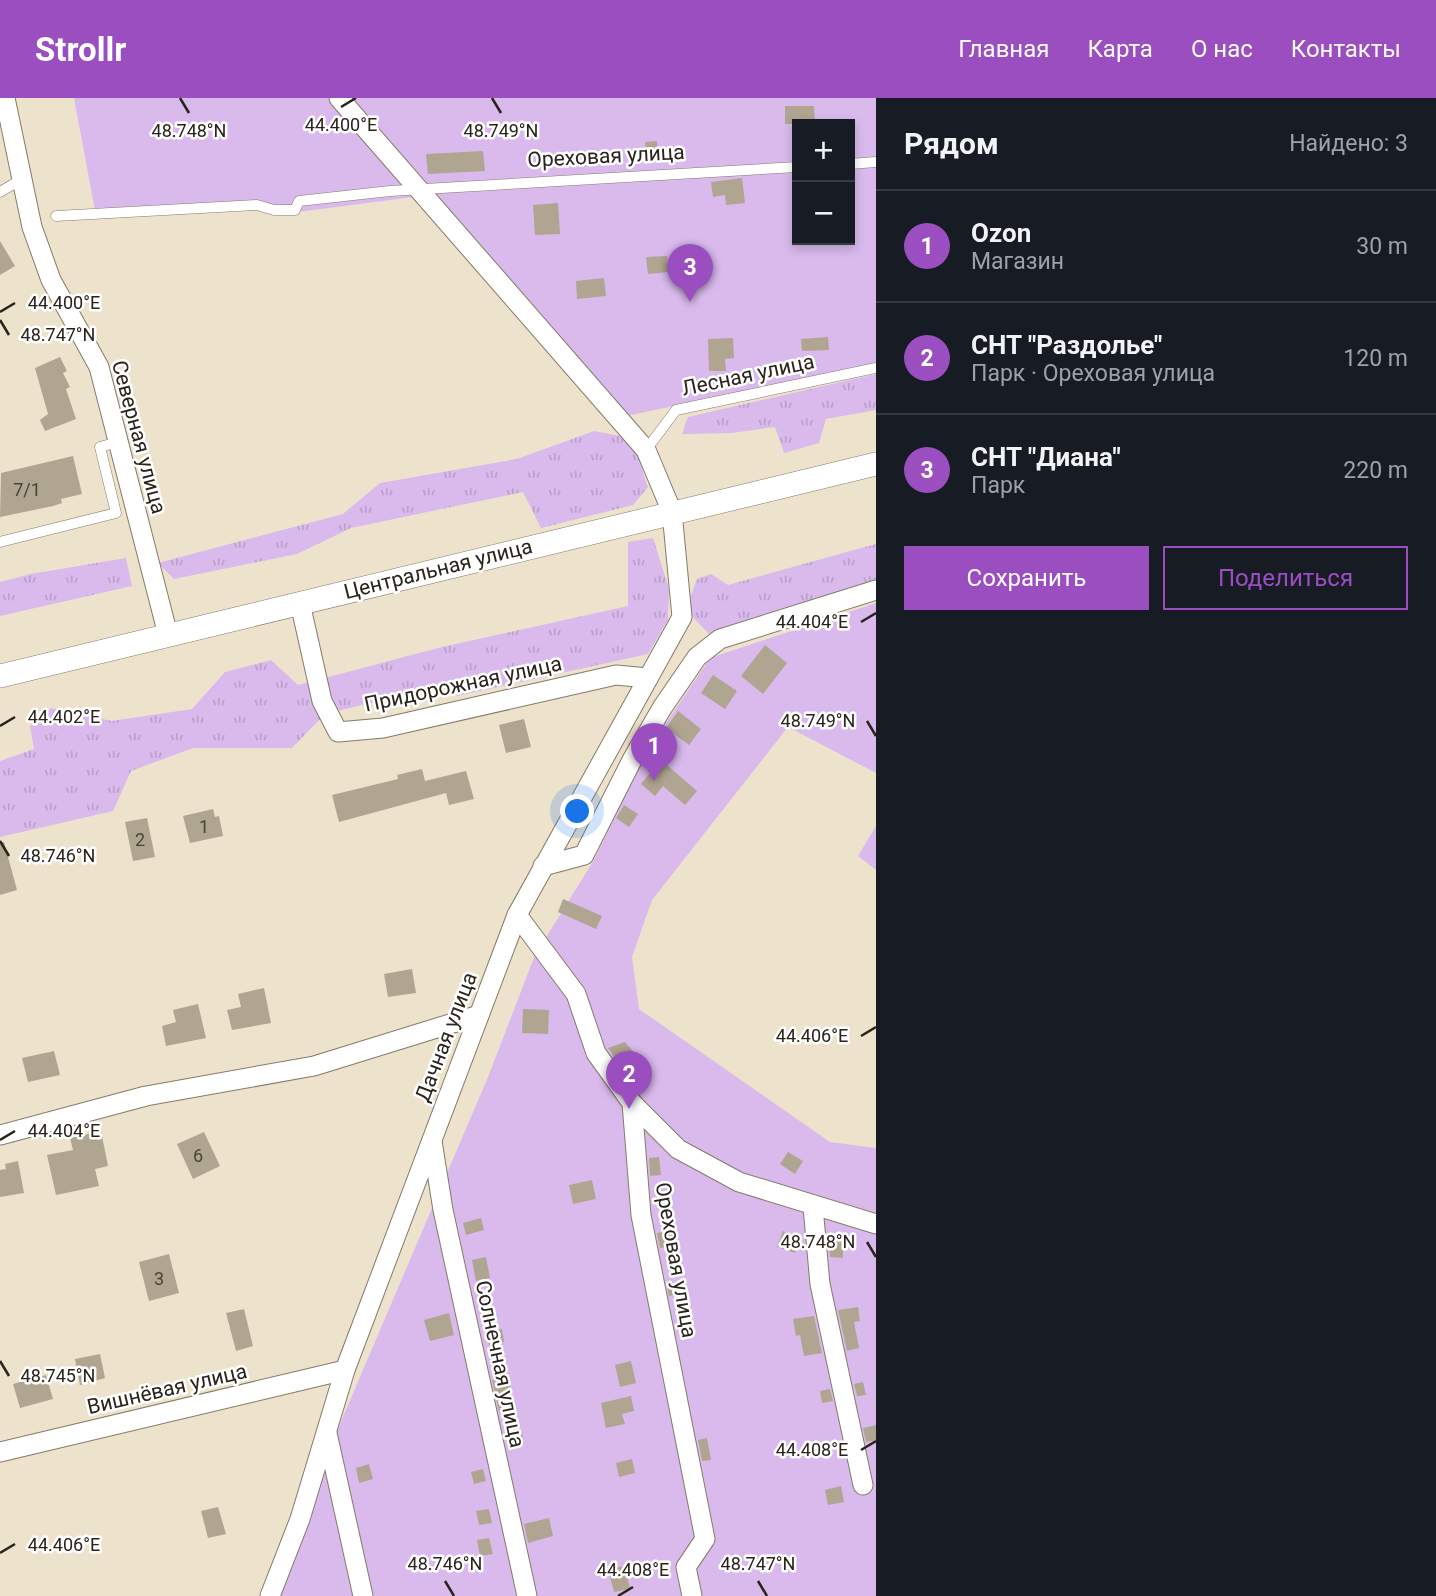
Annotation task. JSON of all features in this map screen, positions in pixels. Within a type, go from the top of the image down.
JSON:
[{"type":"street","name":"Северная улица","points":[[5,98],[32,227],[51,280],[99,366],[168,635]]},
{"type":"street","name":"Дачная улица","points":[[270,1596],[300,1519],[345,1370],[516,915],[682,617],[673,512],[646,450],[339,98]]},
{"type":"street","name":"Центральная улица","points":[[0,676],[876,464]]},
{"type":"street","points":[[543,866],[584,855],[644,739],[697,657],[720,639],[876,590]]},
{"type":"street","name":"Придорожная улица","points":[[300,603],[322,701],[338,732],[383,728],[616,675],[648,678]]},
{"type":"street","points":[[516,915],[576,994],[596,1053],[632,1103],[678,1149],[739,1182],[813,1207],[876,1224]]},
{"type":"street","points":[[0,1135],[146,1096],[314,1066],[479,1015]]},
{"type":"street","name":"Ореховая улица","points":[[632,1103],[641,1215],[705,1539],[686,1567],[692,1596]]},
{"type":"street","name":"Солнечная улица","points":[[432,1140],[443,1210],[527,1596]]},
{"type":"street","points":[[813,1207],[820,1284],[863,1485]]},
{"type":"street","name":"Вишнёвая улица","points":[[0,1452],[345,1370]]},
{"type":"street","points":[[327,1431],[363,1596]]},
{"type":"lane","points":[[855,164],[876,162]]},
{"type":"lane","name":"Ореховая улица","points":[[56,216],[257,205],[274,210],[295,210],[299,201],[417,190],[792,167]]},
{"type":"lane","points":[[0,192],[22,179]]},
{"type":"lane","name":"Лесная улица","points":[[646,450],[676,410],[876,368]]},
{"type":"lane","points":[[0,542],[116,513],[100,447],[118,442]]},
{"type":"green space","points":[[74,98],[876,98],[876,364],[607,420],[414,197],[275,215],[257,208],[96,216]]},
{"type":"green space","points":[[876,374],[876,410],[826,419],[819,443],[784,453],[775,427],[732,433],[682,434],[688,417]]},
{"type":"green space","points":[[594,431],[623,437],[635,444],[648,487],[633,505],[541,528],[523,492],[351,528],[297,554],[174,579],[158,563],[343,514],[380,483],[517,459]]},
{"type":"green space","points":[[653,538],[669,589],[668,620],[648,654],[457,696],[449,684],[325,714],[292,748],[193,748],[131,771],[113,811],[0,837],[0,761],[34,749],[30,726],[51,708],[112,721],[192,709],[225,672],[271,660],[298,685],[442,647],[628,606],[628,542]]},
{"type":"green space","points":[[876,544],[876,587],[711,636],[686,610],[697,579],[711,574],[728,585]]},
{"type":"green space","points":[[126,558],[132,586],[0,616],[0,582]]},
{"type":"green space","points":[[876,603],[876,773],[788,727],[652,900],[632,957],[639,1009],[830,1142],[876,1148],[876,1596],[278,1596],[325,1459],[488,1077],[535,955],[594,860],[615,817],[629,778],[710,658]]},
{"type":"green space","points":[[876,826],[876,870],[858,856]]},
{"type":"building","points":[[785,106],[814,106],[815,119],[792,119],[792,124],[785,124]]},
{"type":"building","points":[[657,141],[659,159],[647,160],[645,142]]},
{"type":"building","points":[[483,151],[485,171],[428,174],[426,154]]},
{"type":"building","points":[[742,178],[745,203],[726,205],[725,195],[713,197],[711,182]]},
{"type":"building","points":[[558,203],[560,234],[535,235],[533,205]]},
{"type":"building","points":[[0,241],[15,266],[0,275]]},
{"type":"building","points":[[667,256],[668,272],[648,274],[646,257]]},
{"type":"building","points":[[604,278],[606,296],[577,299],[576,281]]},
{"type":"building","points":[[828,337],[829,350],[802,351],[801,339]]},
{"type":"building","points":[[733,338],[734,358],[725,359],[726,371],[709,371],[708,339]]},
{"type":"building","points":[[60,357],[67,371],[63,373],[70,387],[66,389],[76,419],[45,431],[40,420],[48,414],[35,368]]},
{"type":"building","points":[[73,456],[82,494],[61,499],[62,503],[53,506],[0,517],[1,473]]},
{"type":"building","points":[[765,645],[787,663],[763,694],[741,676]]},
{"type":"building","points":[[713,675],[737,691],[725,709],[701,693]]},
{"type":"building","points":[[678,711],[701,729],[689,745],[666,728]]},
{"type":"building","points":[[524,719],[531,747],[506,753],[499,725]]},
{"type":"building","points":[[661,760],[697,791],[685,805],[663,786],[655,796],[641,784]]},
{"type":"building","points":[[422,769],[425,781],[466,771],[474,799],[449,805],[446,793],[339,822],[332,795],[398,779],[397,775]]},
{"type":"building","points":[[624,805],[638,814],[629,827],[616,818]]},
{"type":"building","points":[[213,809],[215,817],[219,816],[223,836],[190,843],[183,816]]},
{"type":"building","points":[[147,818],[155,857],[133,861],[125,822]]},
{"type":"building","points":[[0,842],[4,842],[17,890],[0,895]]},
{"type":"building","points":[[563,899],[602,916],[596,929],[558,912]]},
{"type":"building","points":[[412,969],[416,993],[388,997],[384,974]]},
{"type":"building","points":[[264,988],[271,1023],[232,1030],[227,1010],[241,1007],[238,994]]},
{"type":"building","points":[[198,1004],[206,1038],[166,1046],[162,1026],[176,1022],[173,1010]]},
{"type":"building","points":[[523,1009],[549,1010],[548,1034],[522,1033]]},
{"type":"building","points":[[625,1042],[639,1058],[624,1070],[608,1048]]},
{"type":"building","points":[[54,1051],[60,1075],[28,1082],[22,1058]]},
{"type":"building","points":[[101,1131],[108,1166],[95,1169],[99,1186],[56,1195],[47,1155],[73,1150],[70,1138]]},
{"type":"building","points":[[204,1132],[220,1166],[193,1179],[177,1144]]},
{"type":"building","points":[[788,1152],[803,1161],[795,1174],[780,1164]]},
{"type":"building","points":[[659,1157],[661,1175],[650,1176],[649,1158]]},
{"type":"building","points":[[18,1161],[24,1193],[0,1197],[0,1170],[6,1169],[5,1164]]},
{"type":"building","points":[[592,1180],[596,1199],[573,1204],[569,1185]]},
{"type":"building","points":[[481,1218],[484,1230],[466,1235],[463,1223]]},
{"type":"building","points":[[674,1230],[677,1245],[660,1248],[657,1233]]},
{"type":"building","points":[[783,1231],[800,1238],[795,1253],[777,1247]]},
{"type":"building","points":[[829,1239],[843,1240],[843,1258],[830,1257]]},
{"type":"building","points":[[169,1254],[179,1293],[149,1301],[139,1262]]},
{"type":"building","points":[[486,1257],[490,1278],[476,1281],[472,1260]]},
{"type":"building","points":[[684,1280],[687,1292],[669,1296],[667,1284]]},
{"type":"building","points":[[858,1307],[860,1321],[854,1322],[859,1348],[847,1351],[838,1310]]},
{"type":"building","points":[[244,1309],[253,1346],[236,1351],[226,1313]]},
{"type":"building","points":[[449,1313],[454,1335],[430,1341],[424,1320]]},
{"type":"building","points":[[814,1316],[822,1353],[804,1356],[800,1335],[796,1336],[793,1319]]},
{"type":"building","points":[[502,1329],[504,1342],[489,1345],[486,1332]]},
{"type":"building","points":[[100,1354],[105,1378],[80,1385],[75,1359]]},
{"type":"building","points":[[631,1361],[636,1383],[620,1387],[615,1365]]},
{"type":"building","points":[[46,1375],[53,1399],[20,1408],[13,1384]]},
{"type":"building","points":[[509,1376],[512,1409],[499,1411],[492,1380]]},
{"type":"building","points":[[863,1382],[866,1395],[857,1396],[854,1384]]},
{"type":"building","points":[[830,1389],[833,1401],[822,1403],[820,1391]]},
{"type":"building","points":[[631,1396],[634,1411],[622,1414],[625,1424],[606,1428],[601,1403]]},
{"type":"building","points":[[876,1425],[876,1440],[866,1442],[863,1428]]},
{"type":"building","points":[[522,1432],[524,1444],[509,1447],[506,1435]]},
{"type":"building","points":[[707,1438],[711,1460],[702,1461],[698,1440]]},
{"type":"building","points":[[632,1459],[635,1473],[619,1477],[616,1463]]},
{"type":"building","points":[[369,1464],[373,1479],[359,1483],[356,1468]]},
{"type":"building","points":[[483,1469],[486,1481],[474,1484],[471,1472]]},
{"type":"building","points":[[841,1486],[844,1502],[828,1505],[825,1490]]},
{"type":"building","points":[[218,1507],[226,1534],[208,1538],[201,1511]]},
{"type":"building","points":[[489,1509],[492,1523],[479,1525],[476,1511]]},
{"type":"building","points":[[549,1518],[553,1536],[528,1543],[524,1524]]},
{"type":"building","points":[[489,1538],[493,1554],[480,1556],[477,1540]]},
{"type":"building","points":[[625,1566],[630,1589],[614,1592],[608,1569]]},
{"type":"place","name":"СНТ \"Диана\"","points":[[690,302]]},
{"type":"place","name":"Ozon","points":[[654,781]]},
{"type":"place","name":"СНТ \"Раздолье\"","points":[[629,1109]]}]
